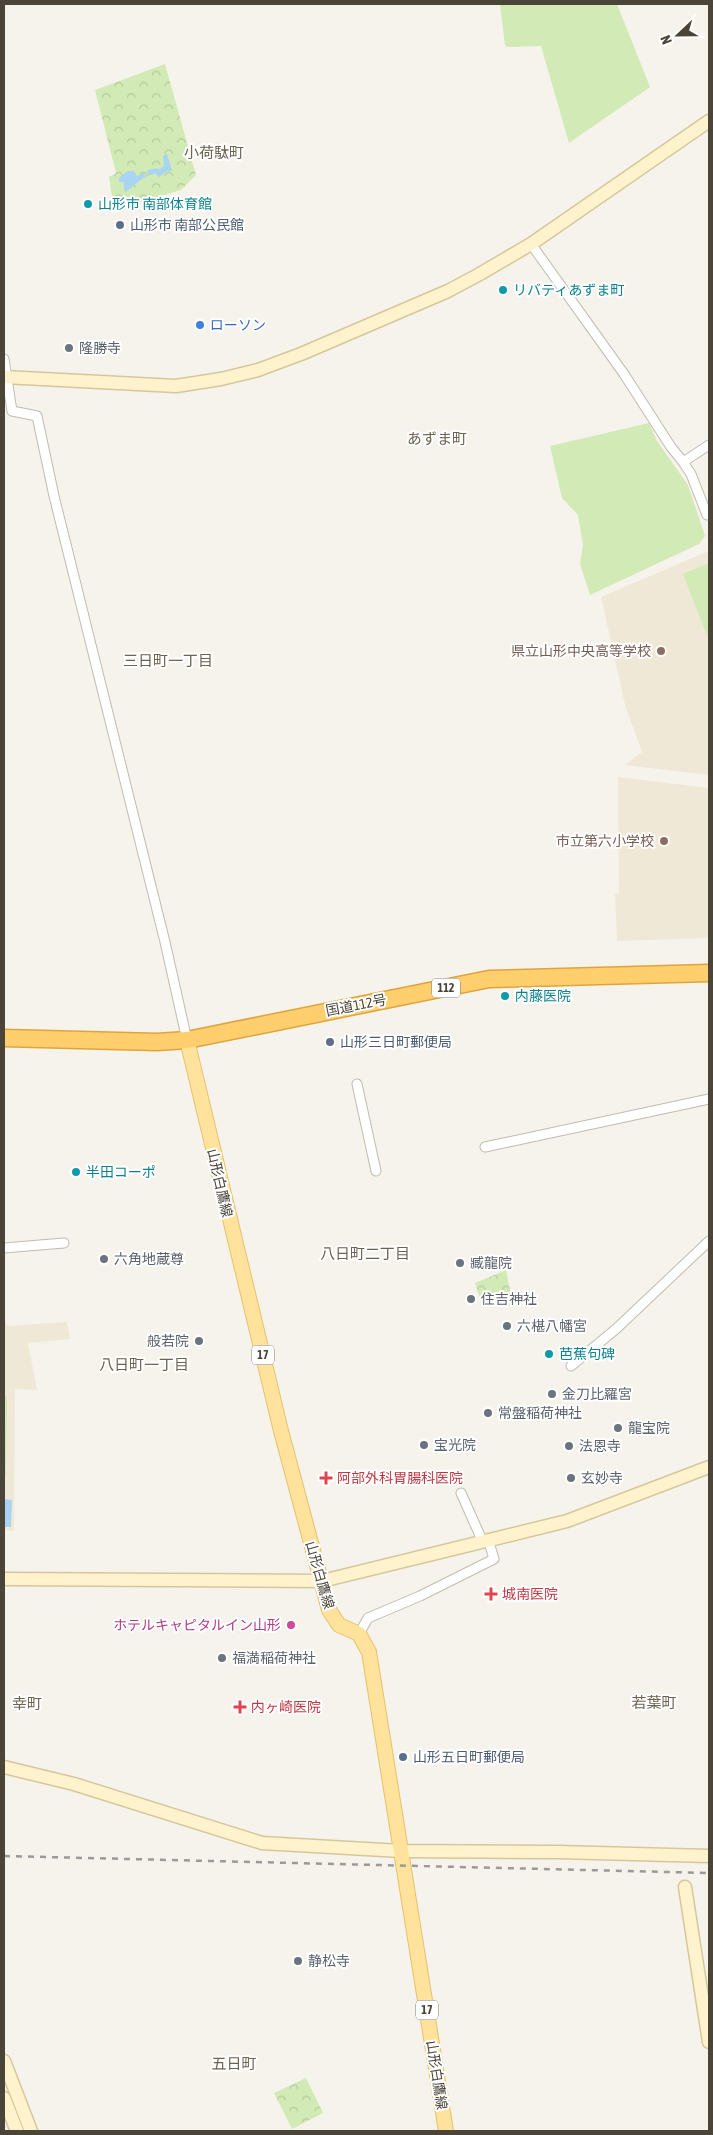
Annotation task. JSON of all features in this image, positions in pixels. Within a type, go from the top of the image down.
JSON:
[{"type":"highway","name":"国道112号","points":[[4,1038],[157,1042],[187,1040],[489,979],[709,973]]},
{"type":"main road","name":"山形白鷹線","points":[[187,1040],[281,1431],[329,1610],[339,1625],[359,1634],[369,1652],[374,1673],[446,2131]]},
{"type":"street","points":[[5,377],[176,386],[243,374],[300,354],[448,291],[531,244],[709,121]]},
{"type":"street","points":[[531,244],[624,374],[671,447],[691,474],[707,515]]},
{"type":"street","points":[[4,359],[5,377],[12,411],[37,416],[59,515],[165,942],[187,1040]]},
{"type":"street","points":[[683,462],[709,445]]},
{"type":"street","points":[[357,1084],[376,1172]]},
{"type":"street","points":[[485,1147],[709,1099]]},
{"type":"street","points":[[571,1366],[616,1329],[709,1241]]},
{"type":"street","points":[[4,1248],[64,1243]]},
{"type":"street","points":[[4,1579],[305,1583],[322,1581],[567,1521],[709,1467]]},
{"type":"street","points":[[359,1634],[368,1618],[420,1596],[494,1559],[461,1493]]},
{"type":"street","points":[[4,1767],[74,1784],[262,1843],[401,1851],[558,1852],[709,1856]]},
{"type":"street","points":[[685,1888],[709,2042]]},
{"type":"street","points":[[4,2061],[31,2131]]},
{"type":"street","points":[[4,2098],[7,2117],[17,2131]]},
{"type":"shaded area","name":"県立山形中央高等学校","points":[[709,551],[709,775],[625,765],[642,752],[625,705],[601,597]]},
{"type":"shaded area","name":"市立第六小学校","points":[[618,777],[709,788],[709,938],[617,941],[615,894],[619,893]]},
{"type":"shaded area","points":[[4,1316],[7,1326],[67,1322],[70,1339],[28,1343],[37,1390],[15,1389],[14,1531],[4,1530]]},
{"type":"green space","points":[[500,4],[617,4],[650,87],[569,143],[541,46],[507,47],[505,45]]},
{"type":"green space","points":[[165,64],[196,175],[181,190],[114,210],[109,177],[116,173],[95,90]]},
{"type":"green space","points":[[649,423],[657,441],[688,485],[705,536],[699,544],[590,595],[580,564],[583,545],[578,515],[562,498],[550,446]]},
{"type":"green space","points":[[709,563],[709,641],[683,574]]},
{"type":"green space","points":[[506,1270],[513,1306],[482,1305],[475,1283]]},
{"type":"green space","points":[[4,1396],[7,1396],[6,1475],[4,1475]]},
{"type":"green space","points":[[306,2078],[323,2113],[292,2129],[274,2093]]},
{"type":"water","points":[[167,154],[172,171],[167,171],[159,177],[155,173],[149,176],[147,171],[160,169],[164,166],[163,156]]},
{"type":"water","points":[[128,171],[134,171],[137,176],[144,173],[146,177],[126,192],[124,182],[119,182],[119,178]]},
{"type":"water","points":[[4,1499],[12,1500],[11,1527],[4,1527]]},
{"type":"railway","points":[[4,1856],[709,1873]]},
{"type":"place","name":"山形市 南部体育館","points":[[88,204]]},
{"type":"place","name":"山形市 南部公民館","points":[[120,225]]},
{"type":"place","name":"リバティあずま町","points":[[503,290]]},
{"type":"place","name":"ローソン","points":[[200,325]]},
{"type":"place","name":"隆勝寺","points":[[69,348]]},
{"type":"place","name":"県立山形中央高等学校","points":[[661,651]]},
{"type":"place","name":"市立第六小学校","points":[[664,841]]},
{"type":"place","name":"内藤医院","points":[[505,996]]},
{"type":"place","name":"山形三日町郵便局","points":[[330,1042]]},
{"type":"place","name":"半田コーポ","points":[[76,1172]]},
{"type":"place","name":"六角地蔵尊","points":[[104,1259]]},
{"type":"place","name":"臧龍院","points":[[460,1263]]},
{"type":"place","name":"住吉神社","points":[[471,1299]]},
{"type":"place","name":"六椹八幡宮","points":[[507,1326]]},
{"type":"place","name":"般若院","points":[[199,1341]]},
{"type":"place","name":"芭蕉句碑","points":[[549,1354]]},
{"type":"place","name":"金刀比羅宮","points":[[552,1394]]},
{"type":"place","name":"常盤稲荷神社","points":[[488,1413]]},
{"type":"place","name":"龍宝院","points":[[618,1428]]},
{"type":"place","name":"宝光院","points":[[424,1445]]},
{"type":"place","name":"法恩寺","points":[[569,1446]]},
{"type":"place","name":"阿部外科胃腸科医院","points":[[326,1478]]},
{"type":"place","name":"玄妙寺","points":[[571,1478]]},
{"type":"place","name":"城南医院","points":[[491,1594]]},
{"type":"place","name":"ホテルキャピタルイン山形","points":[[291,1625]]},
{"type":"place","name":"福満稲荷神社","points":[[222,1658]]},
{"type":"place","name":"内ヶ崎医院","points":[[240,1707]]},
{"type":"place","name":"山形五日町郵便局","points":[[403,1757]]},
{"type":"place","name":"静松寺","points":[[298,1961]]},
{"type":"district","name":"小荷駄町","points":[[214,153]]},
{"type":"district","name":"あずま町","points":[[437,439]]},
{"type":"district","name":"三日町一丁目","points":[[168,661]]},
{"type":"district","name":"八日町二丁目","points":[[365,1254]]},
{"type":"district","name":"八日町一丁目","points":[[144,1365]]},
{"type":"district","name":"若葉町","points":[[654,1703]]},
{"type":"district","name":"幸町","points":[[27,1704]]},
{"type":"district","name":"五日町","points":[[234,2064]]}]
